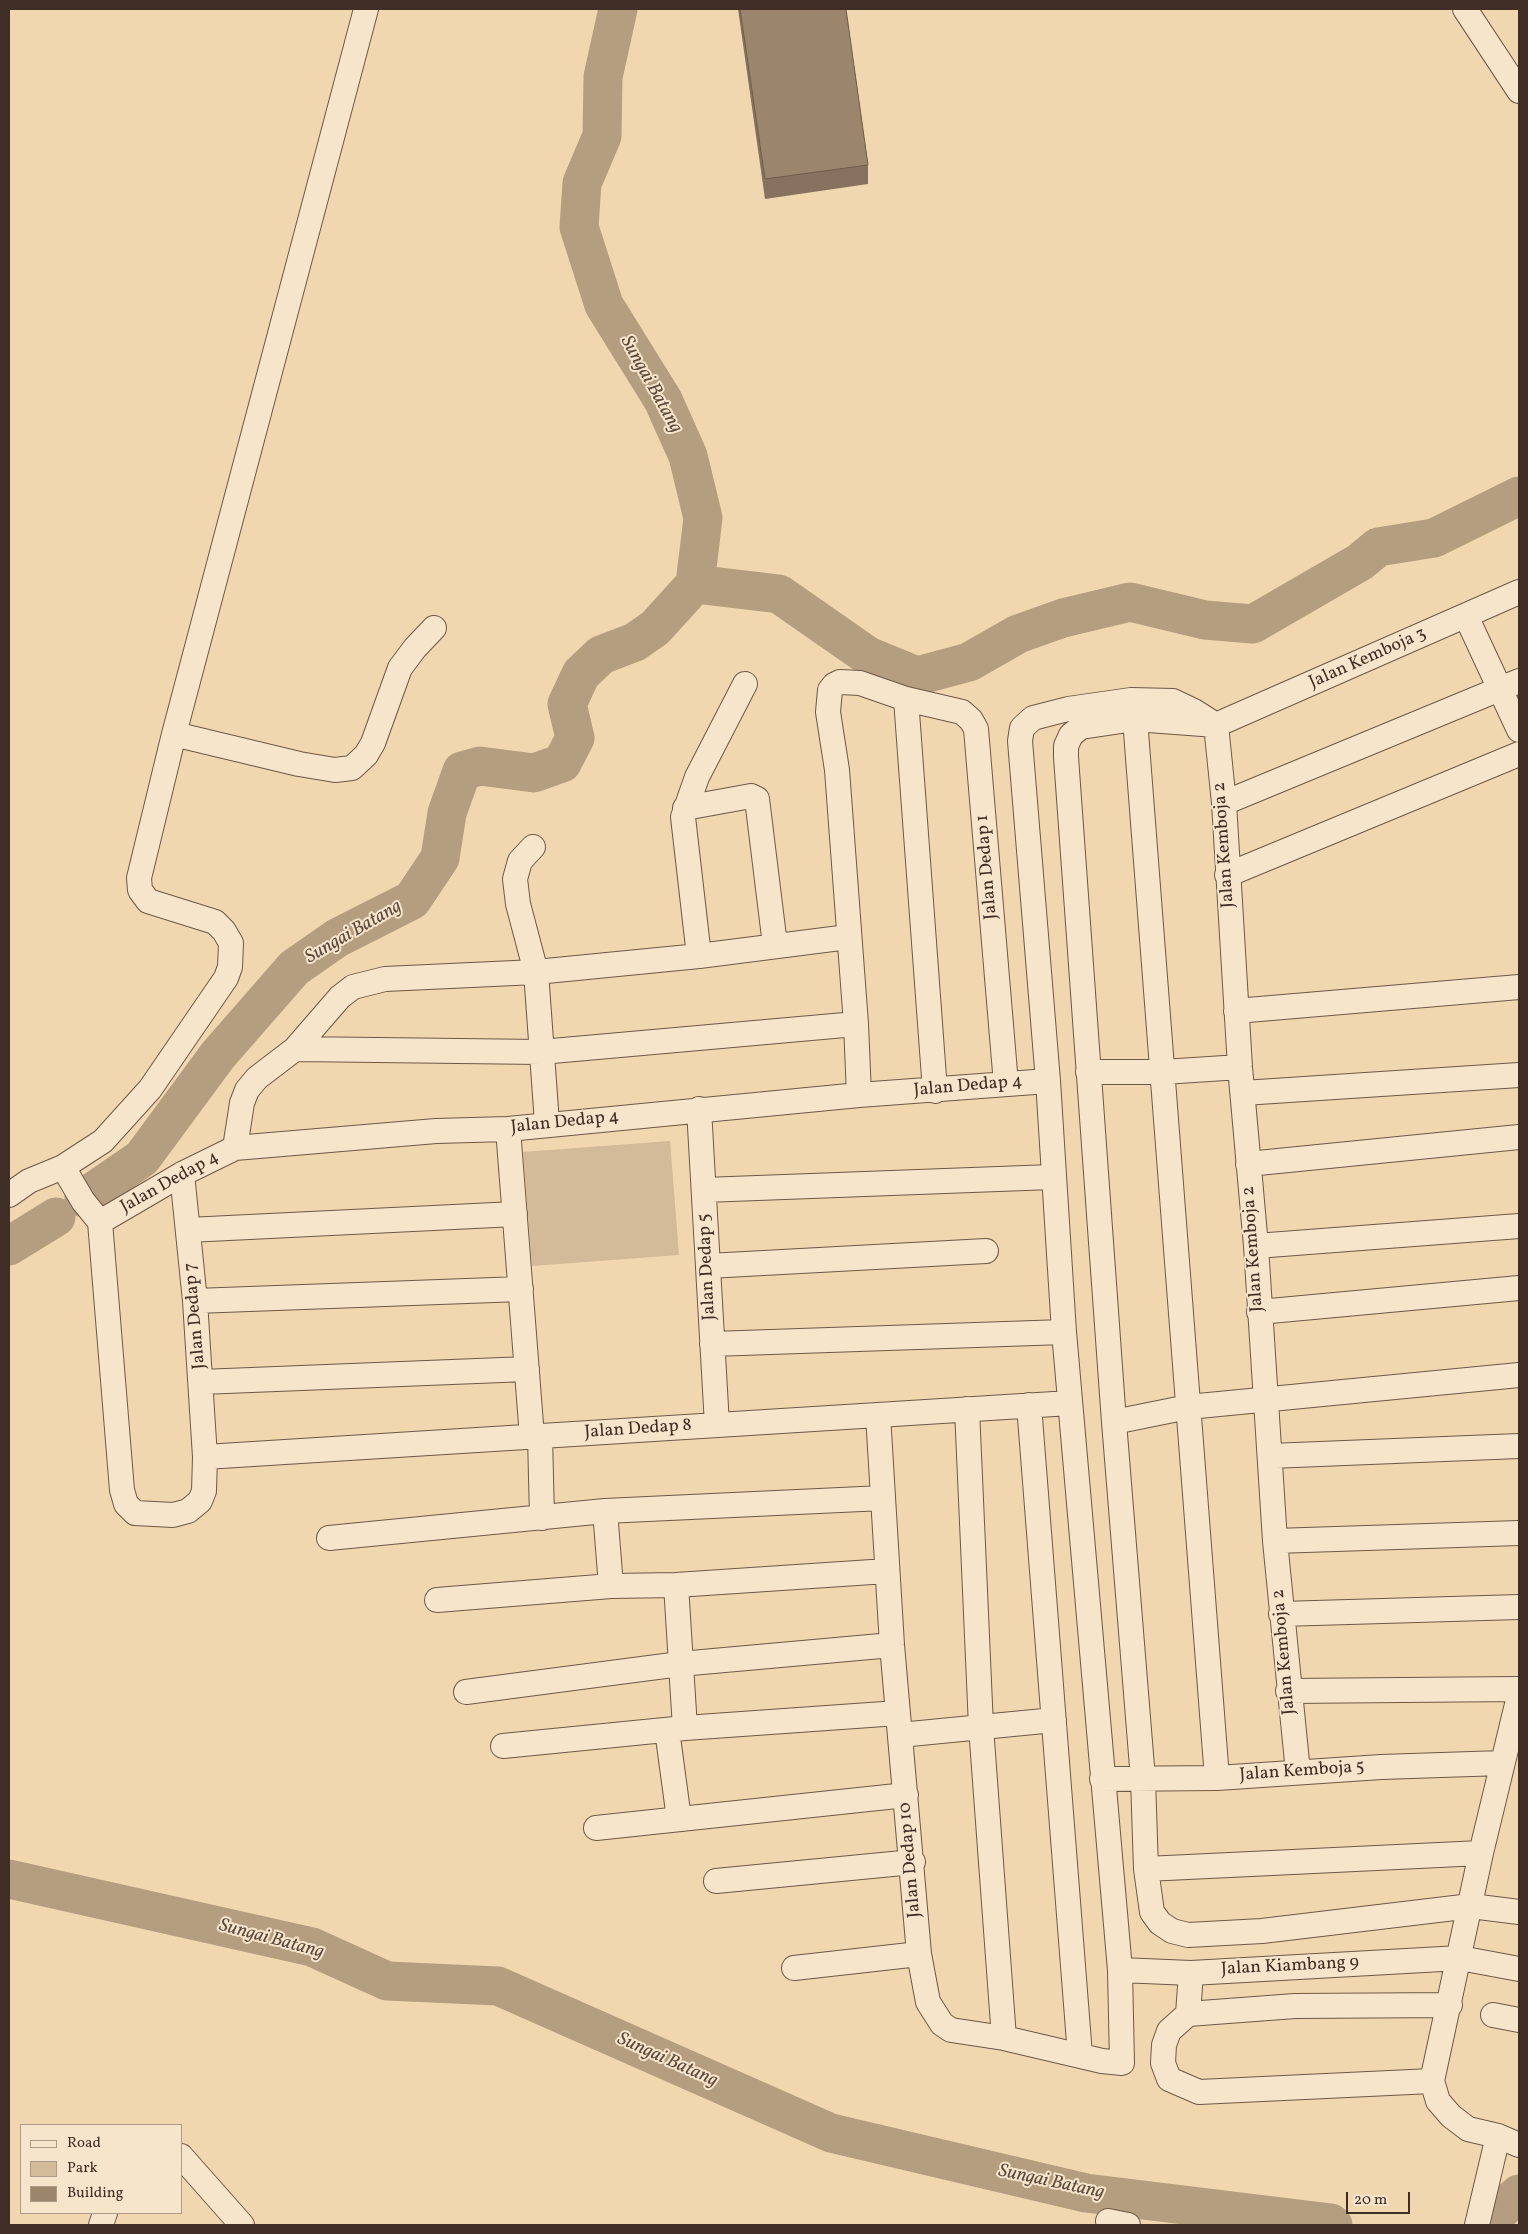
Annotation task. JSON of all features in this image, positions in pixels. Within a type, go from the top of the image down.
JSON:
[{"type":"street","points":[[9,1195],[30,1181],[62,1167],[102,1141],[150,1089],[226,978],[230,967],[231,943],[215,922],[160,907],[148,901],[140,890],[142,860],[366,9]]},
{"type":"street","points":[[1465,9],[1519,91]]},
{"type":"street","name":"Jalan Kemboja 3","points":[[1216,726],[1519,592]]},
{"type":"street","points":[[1466,616],[1510,685],[1519,730]]},
{"type":"street","points":[[174,734],[299,764],[335,770],[352,768],[366,755],[373,743],[400,668],[415,648],[434,628]]},
{"type":"street","name":"Jalan Dedap 1","points":[[848,936],[837,770],[828,712],[828,696],[834,685],[849,682],[860,683],[906,699],[962,712],[971,720],[976,729],[1006,1084]]},
{"type":"street","points":[[699,956],[683,826],[685,808],[697,776],[745,684]]},
{"type":"street","points":[[1224,803],[1510,685]]},
{"type":"street","points":[[906,699],[935,1091]]},
{"type":"street","points":[[1120,1970],[1064,1332],[1052,1177],[1048,1081],[1020,741],[1022,728],[1033,718],[1068,708],[1131,700],[1173,702],[1194,711],[1216,726]]},
{"type":"street","points":[[1216,726],[1135,719],[1081,727],[1071,736],[1066,746],[1114,1422],[1143,1779],[1146,1869],[1152,1912],[1160,1923],[1172,1931],[1188,1935],[1262,1931],[1471,1906],[1519,1912]]},
{"type":"street","points":[[1135,719],[1217,1778]]},
{"type":"street","name":"Jalan Kemboja 2","points":[[1216,726],[1224,803],[1236,1010],[1256,1246],[1275,1541],[1288,1691],[1298,1772]]},
{"type":"street","points":[[1227,875],[1519,754]]},
{"type":"street","points":[[685,808],[751,796],[757,799],[775,945]]},
{"type":"street","points":[[533,846],[520,861],[515,879],[518,904],[536,972],[547,1123]]},
{"type":"street","points":[[236,1148],[242,1103],[247,1090],[257,1078],[294,1049],[340,997],[353,987],[385,979],[536,972],[699,956],[848,936],[856,1024],[858,1095]]},
{"type":"street","points":[[1236,1010],[1519,987]]},
{"type":"street","points":[[294,1049],[541,1052],[856,1024]]},
{"type":"street","points":[[1088,1072],[1163,1072],[1240,1067]]},
{"type":"street","points":[[1243,1093],[1519,1075]]},
{"type":"street","name":"Jalan Dedap 4","points":[[100,1222],[182,1174],[236,1148],[436,1131],[508,1129],[547,1123],[858,1095],[935,1091],[1048,1081]]},
{"type":"street","name":"Jalan Dedap 5","points":[[699,1110],[717,1425]]},
{"type":"street","points":[[508,1129],[520,1289],[527,1369],[536,1437],[542,1518]]},
{"type":"street","points":[[1248,1164],[1519,1137]]},
{"type":"street","points":[[62,1167],[83,1201],[100,1222]]},
{"type":"street","name":"Jalan Dedap 7","points":[[100,1222],[122,1490],[126,1504],[135,1513],[173,1514],[188,1510],[200,1501],[204,1491],[205,1457],[195,1301],[182,1174]]},
{"type":"street","points":[[704,1190],[1052,1177]]},
{"type":"street","points":[[188,1230],[515,1214]]},
{"type":"street","points":[[1256,1246],[1519,1226]]},
{"type":"street","points":[[708,1266],[986,1251]]},
{"type":"street","points":[[1259,1312],[1519,1288]]},
{"type":"street","points":[[195,1301],[520,1289]]},
{"type":"street","points":[[712,1344],[1064,1332]]},
{"type":"street","points":[[201,1382],[527,1369]]},
{"type":"street","points":[[1114,1422],[1188,1407],[1519,1375]]},
{"type":"street","name":"Jalan Dedap 8","points":[[205,1457],[1070,1403]]},
{"type":"street","points":[[1029,1405],[1080,2055]]},
{"type":"street","points":[[967,1409],[981,1727],[1004,2038]]},
{"type":"street","name":"Jalan Dedap 10","points":[[878,1415],[892,1645],[913,1862],[919,1954],[928,2002],[942,2024],[951,2030],[1004,2038],[1122,2063],[1120,1970]]},
{"type":"street","points":[[1270,1456],[1519,1446]]},
{"type":"street","points":[[329,1538],[605,1511],[883,1498]]},
{"type":"street","points":[[605,1511],[611,1586]]},
{"type":"street","points":[[1275,1541],[1519,1533]]},
{"type":"street","points":[[437,1600],[611,1586],[676,1585],[887,1572]]},
{"type":"street","points":[[676,1585],[680,1664],[676,1729],[679,1819]]},
{"type":"street","points":[[1281,1614],[1519,1607]]},
{"type":"street","points":[[466,1692],[680,1664],[892,1645]]},
{"type":"street","points":[[1288,1691],[1519,1689]]},
{"type":"street","points":[[1477,2225],[1491,2174],[1509,2141],[1468,2129],[1450,2116],[1438,2101],[1432,2081],[1450,2005],[1481,1854],[1519,1696]]},
{"type":"street","points":[[503,1746],[676,1729],[899,1724],[981,1727],[1054,1720]]},
{"type":"street","name":"Jalan Kemboja 5","points":[[1102,1779],[1217,1778],[1298,1772],[1502,1763]]},
{"type":"street","points":[[596,1828],[906,1795]]},
{"type":"street","points":[[1146,1869],[1481,1854]]},
{"type":"street","points":[[716,1881],[913,1862]]},
{"type":"street","points":[[794,1968],[919,1954]]},
{"type":"street","name":"Jalan Kiambang 9","points":[[1120,1970],[1191,1973],[1460,1958],[1519,1969]]},
{"type":"street","points":[[1295,1967],[1295,2006]]},
{"type":"street","points":[[1188,2014],[1191,1973]]},
{"type":"street","points":[[1432,2081],[1199,2092],[1169,2079],[1163,2063],[1164,2045],[1169,2031],[1188,2014],[1295,2006],[1450,2005]]},
{"type":"street","points":[[1493,2015],[1519,2020]]},
{"type":"street","points":[[182,2157],[242,2225]]},
{"type":"green space","points":[[670,1141],[679,1255],[532,1266],[523,1152]]},
{"type":"building","points":[[740,9],[846,9],[868,165],[765,179]]},
{"type":"waterway","name":"Sungai Batang","points":[[84,1198],[142,1158],[218,1055],[294,968],[337,938],[412,900],[440,858],[447,813],[462,771],[480,766],[534,773],[562,763],[575,738],[567,704],[581,674],[601,655],[635,642],[655,628],[695,584],[703,518],[688,456],[663,400],[604,305],[579,227],[582,183],[602,136],[603,77],[618,9]]},
{"type":"waterway","points":[[695,584],[779,594],[868,656],[917,676],[969,662],[1018,634],[1063,618],[1130,602],[1205,620],[1253,624],[1360,562],[1378,547],[1434,538],[1519,496]]},
{"type":"waterway","name":"Sungai Batang","points":[[9,1246],[56,1217]]},
{"type":"waterway","name":"Sungai Batang","points":[[9,1879],[312,1947],[387,1981],[498,1986],[831,2133],[1086,2193],[1331,2223],[1333,2225]]},
{"type":"waterway","name":"Sungai Batang","points":[[1494,2225],[1496,2214],[1519,2194]]}]
